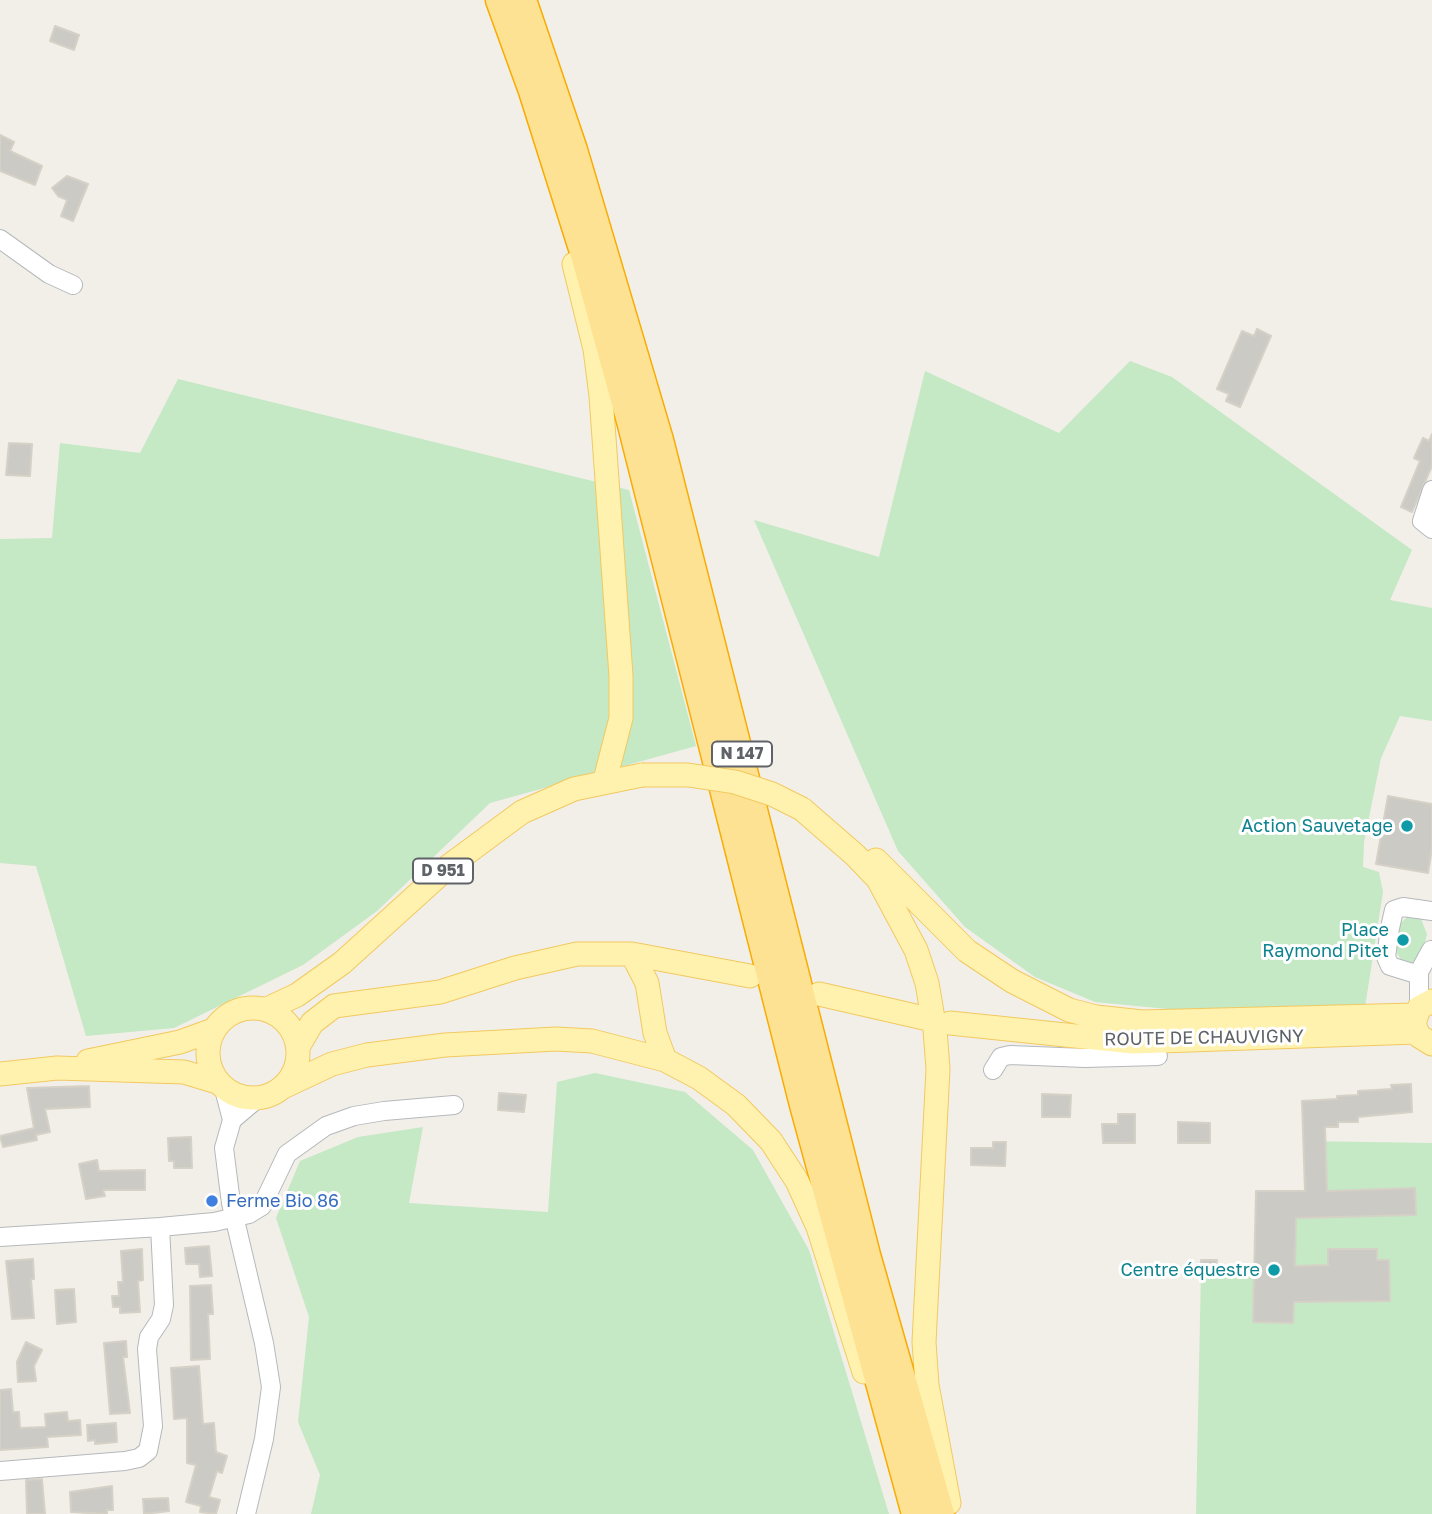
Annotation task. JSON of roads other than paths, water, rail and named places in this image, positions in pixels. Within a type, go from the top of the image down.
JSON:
[{"type":"highway","name":"N 147","points":[[499,0],[532,91],[584,258],[630,421],[803,1105],[914,1514]]},
{"type":"highway","name":"N 147","points":[[523,0],[574,150],[660,440],[867,1255],[941,1514]]},
{"type":"main road","points":[[532,91],[594,349],[601,396],[622,697],[618,735],[606,780]]},
{"type":"main road","name":"D 951","points":[[267,1009],[297,995],[342,963],[449,866],[498,827],[549,799],[606,780],[642,775],[688,775],[735,782],[772,794],[802,809]]},
{"type":"main road","points":[[802,809],[855,855],[877,879],[916,950],[927,983],[936,1030],[938,1069],[924,1289],[924,1342],[931,1412],[952,1514]]},
{"type":"main road","name":"ROUTE DE CHAUVIGNY","points":[[802,809],[820,817],[872,857],[967,951],[1012,981],[1069,1010],[1105,1018],[1162,1044]]},
{"type":"main road","points":[[283,1087],[296,1069],[298,1047],[312,1023],[334,1006],[440,992],[549,959],[603,953],[632,954],[750,976]]},
{"type":"main road","points":[[632,954],[647,982],[655,1033],[665,1060]]},
{"type":"main road","points":[[819,994],[924,1018]]},
{"type":"main road","points":[[221,1085],[207,1056],[214,1030],[223,1018],[237,1010],[252,1007],[267,1009],[288,1024],[298,1047]]},
{"type":"main road","name":"ROUTE DE CHAUVIGNY","points":[[950,1023],[1095,1040],[1162,1044],[1423,1020]]},
{"type":"main road","points":[[0,1074],[57,1068],[180,1042],[214,1030]]},
{"type":"main road","points":[[57,1068],[184,1072],[221,1085],[246,1098],[258,1098],[332,1064],[358,1057],[445,1045],[556,1039],[592,1041],[665,1060],[699,1078],[736,1105],[771,1141],[797,1181],[818,1227],[914,1514]]},
{"type":"street","points":[[0,239],[50,274],[73,285]]},
{"type":"street","points":[[1432,490],[1422,521],[1432,528]]},
{"type":"street","points":[[1423,1020],[1428,958],[1390,966],[1386,957],[1394,910],[1403,907],[1432,911]]},
{"type":"street","points":[[993,1070],[1001,1057],[1010,1055],[1085,1058],[1162,1044]]},
{"type":"street","points":[[221,1085],[233,1120]]},
{"type":"street","points":[[246,1514],[264,1439],[271,1387],[264,1343],[235,1218],[224,1148],[233,1120],[258,1098]]},
{"type":"street","points":[[0,1237],[160,1227],[235,1218],[262,1206],[287,1154],[326,1126],[364,1114],[454,1105]]},
{"type":"street","points":[[0,1471],[125,1461],[139,1458],[148,1451],[153,1426],[147,1349],[149,1337],[161,1320],[164,1305],[160,1227]]},
{"type":"place","name":"Action Sauvetage","points":[[1407,826]]},
{"type":"place","name":"Place Raymond Pitet","points":[[1403,940]]},
{"type":"place","name":"Ferme Bio 86","points":[[212,1201]]},
{"type":"place","name":"Centre équestre","points":[[1274,1270]]}]
